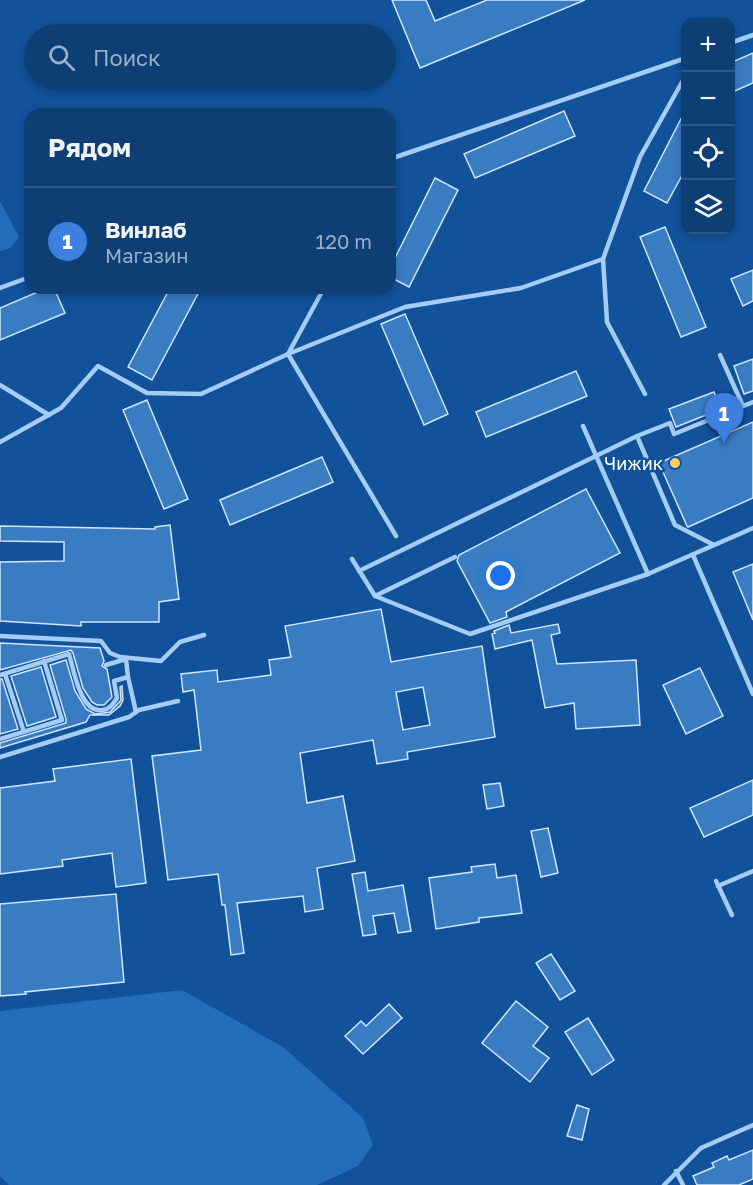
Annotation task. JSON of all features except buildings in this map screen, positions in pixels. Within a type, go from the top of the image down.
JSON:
[{"type":"lane","points":[[735,41],[753,35]]},
{"type":"lane","points":[[396,158],[681,60]]},
{"type":"lane","points":[[645,394],[607,322],[603,259],[640,157],[681,84]]},
{"type":"lane","points":[[0,442],[61,408],[98,366],[147,393],[201,394],[288,354],[405,307],[520,288],[603,259]]},
{"type":"lane","points":[[0,288],[24,279]]},
{"type":"lane","points":[[288,354],[321,294]]},
{"type":"lane","points":[[288,354],[396,536]]},
{"type":"lane","points":[[720,356],[743,406]]},
{"type":"lane","points":[[0,385],[49,415]]},
{"type":"lane","points":[[359,571],[637,436],[670,423],[674,434],[753,402]]},
{"type":"lane","points":[[583,426],[648,574]]},
{"type":"lane","points":[[637,436],[675,525],[714,545]]},
{"type":"lane","points":[[352,559],[375,596],[470,634],[648,574],[753,528]]},
{"type":"lane","points":[[693,555],[753,694]]},
{"type":"lane","points":[[375,596],[455,557]]},
{"type":"lane","points":[[0,636],[101,641],[110,653],[126,659],[161,661],[180,642],[204,635]]},
{"type":"lane","points":[[24,732],[3,674],[69,654],[85,703],[94,710],[100,711],[110,707],[117,698],[114,681],[128,677]]},
{"type":"lane","points":[[106,665],[126,659]]},
{"type":"lane","points":[[126,659],[136,712]]},
{"type":"lane","points":[[0,739],[62,720],[44,662]]},
{"type":"lane","points":[[0,757],[129,717],[136,712],[178,701]]},
{"type":"lane","points":[[732,915],[717,884],[753,871]]},
{"type":"lane","points":[[664,1185],[701,1148],[753,1125]]},
{"type":"lane","points":[[676,1171],[683,1185]]},
{"type":"shaded area","points":[[0,201],[19,237],[10,248],[0,251]]},
{"type":"shaded area","points":[[182,990],[283,1047],[363,1118],[373,1145],[358,1166],[317,1185],[9,1185],[0,1176],[0,1011]]},
{"type":"place","name":"Винлаб","points":[[724,443]]},
{"type":"place","name":"Чижик","points":[[675,463]]}]
